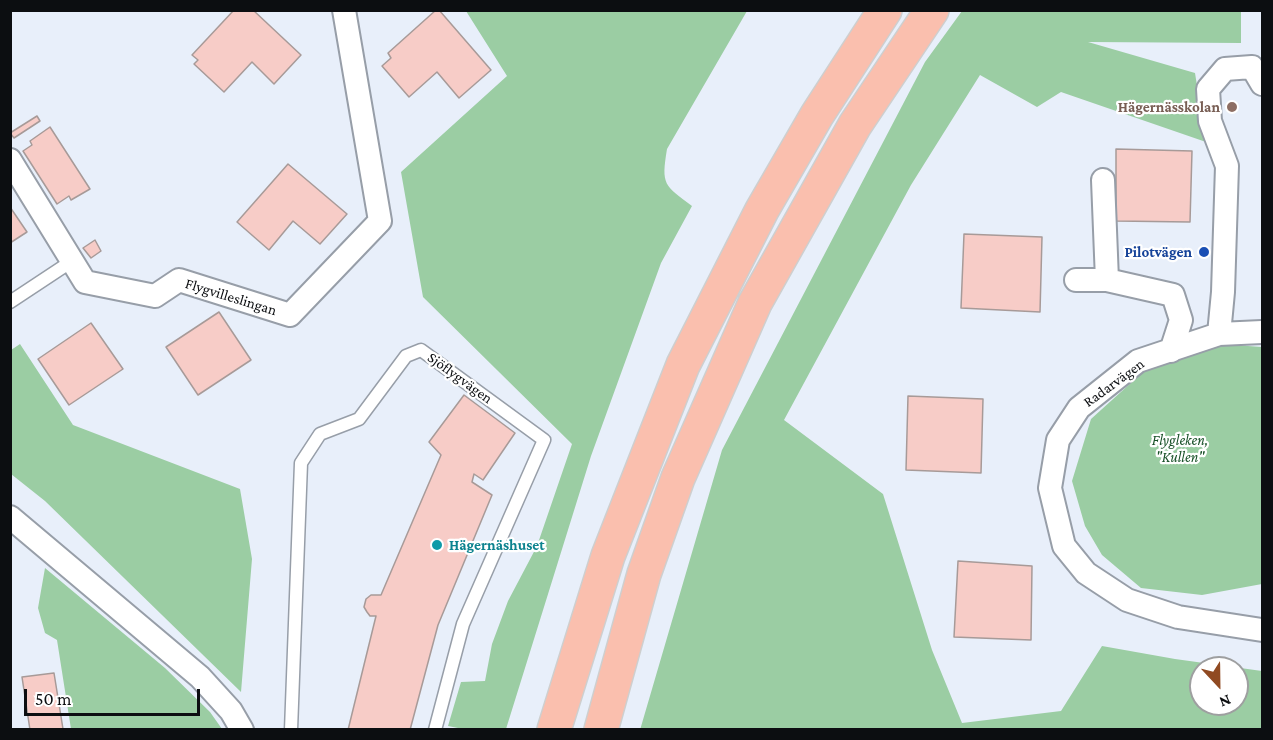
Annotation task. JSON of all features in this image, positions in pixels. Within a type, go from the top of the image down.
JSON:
[{"type":"highway","points":[[554,729],[608,556],[683,365],[762,210],[817,115],[885,10]]},
{"type":"highway","points":[[601,729],[644,574],[678,478],[755,303],[855,125],[932,10]]},
{"type":"street","name":"Flygvilleslingan","points":[[10,160],[85,282],[155,296],[179,280],[290,315],[380,221],[344,10]]},
{"type":"street","points":[[1219,334],[1223,292],[1227,166],[1210,120],[1208,89],[1225,69],[1252,67],[1263,84]]},
{"type":"street","points":[[1103,180],[1107,280]]},
{"type":"street","points":[[1076,280],[1107,280],[1173,295],[1181,320],[1171,351]]},
{"type":"street","name":"Radarvägen","points":[[1263,332],[1219,334],[1138,362],[1079,408],[1058,440],[1050,488],[1064,546],[1086,573],[1127,600],[1178,617],[1263,630]]},
{"type":"street","points":[[10,517],[200,677],[231,711],[242,729]]},
{"type":"lane","points":[[10,302],[72,261]]},
{"type":"lane","name":"Sjöflygvägen","points":[[291,729],[301,463],[320,434],[359,419],[406,356],[421,350],[544,440],[463,624],[435,729]]},
{"type":"green space","points":[[466,11],[747,11],[667,149],[664,170],[667,183],[675,193],[692,206],[661,263],[591,456],[506,729],[463,729],[448,726],[461,682],[485,681],[492,644],[508,601],[537,546],[572,444],[423,297],[401,172],[507,76]]},
{"type":"green space","points":[[962,11],[1241,11],[1241,43],[1088,42],[1195,73],[1206,142],[1061,92],[1037,107],[980,75],[911,185],[784,420],[883,494],[932,650],[962,723],[1061,711],[1102,646],[1189,661],[1189,716],[1249,716],[1249,669],[1262,671],[1262,729],[640,730],[722,450],[925,62]]},
{"type":"green space","name":"Flygleken, \"Kullen\"","points":[[1206,343],[1262,347],[1262,584],[1202,595],[1141,588],[1102,555],[1085,526],[1072,481],[1091,419],[1143,372]]},
{"type":"green space","points":[[20,344],[73,425],[240,489],[252,559],[241,692],[45,501],[11,474],[11,350]]},
{"type":"green space","points":[[45,568],[165,668],[210,712],[222,729],[71,729],[57,640],[45,633],[38,608]]},
{"type":"building","points":[[234,10],[253,10],[301,55],[274,84],[252,62],[224,92],[194,64],[198,60],[192,55]]},
{"type":"building","points":[[436,10],[439,10],[491,70],[459,98],[437,72],[409,97],[382,66],[391,58],[388,53]]},
{"type":"building","points":[[37,116],[40,121],[14,138],[10,133]]},
{"type":"building","points":[[50,127],[90,189],[71,200],[69,196],[57,204],[23,151],[32,145],[30,141]]},
{"type":"building","points":[[1116,149],[1192,151],[1190,222],[1116,221]]},
{"type":"building","points":[[288,164],[347,214],[320,244],[293,221],[269,250],[237,222]]},
{"type":"building","points":[[10,207],[27,232],[10,243]]},
{"type":"building","points":[[964,234],[1042,237],[1040,312],[961,308]]},
{"type":"building","points":[[95,240],[101,251],[91,258],[83,248]]},
{"type":"building","points":[[219,312],[251,360],[198,395],[166,347]]},
{"type":"building","points":[[91,323],[123,369],[69,405],[38,359]]},
{"type":"building","name":"Hägernäshuset","points":[[464,395],[515,433],[483,480],[474,474],[472,482],[492,495],[438,625],[410,730],[348,730],[376,616],[370,616],[364,607],[366,599],[371,595],[381,595],[441,455],[429,442]]},
{"type":"building","points":[[908,396],[983,399],[981,473],[906,470]]},
{"type":"building","points":[[958,561],[1032,566],[1031,640],[954,637]]},
{"type":"building","points":[[54,673],[63,729],[30,730],[22,677]]},
{"type":"place","name":"Hägernässkolan","points":[[1232,107]]},
{"type":"place","name":"Pilotvägen","points":[[1204,252]]},
{"type":"place","name":"Hägernäshuset","points":[[437,545]]}]
